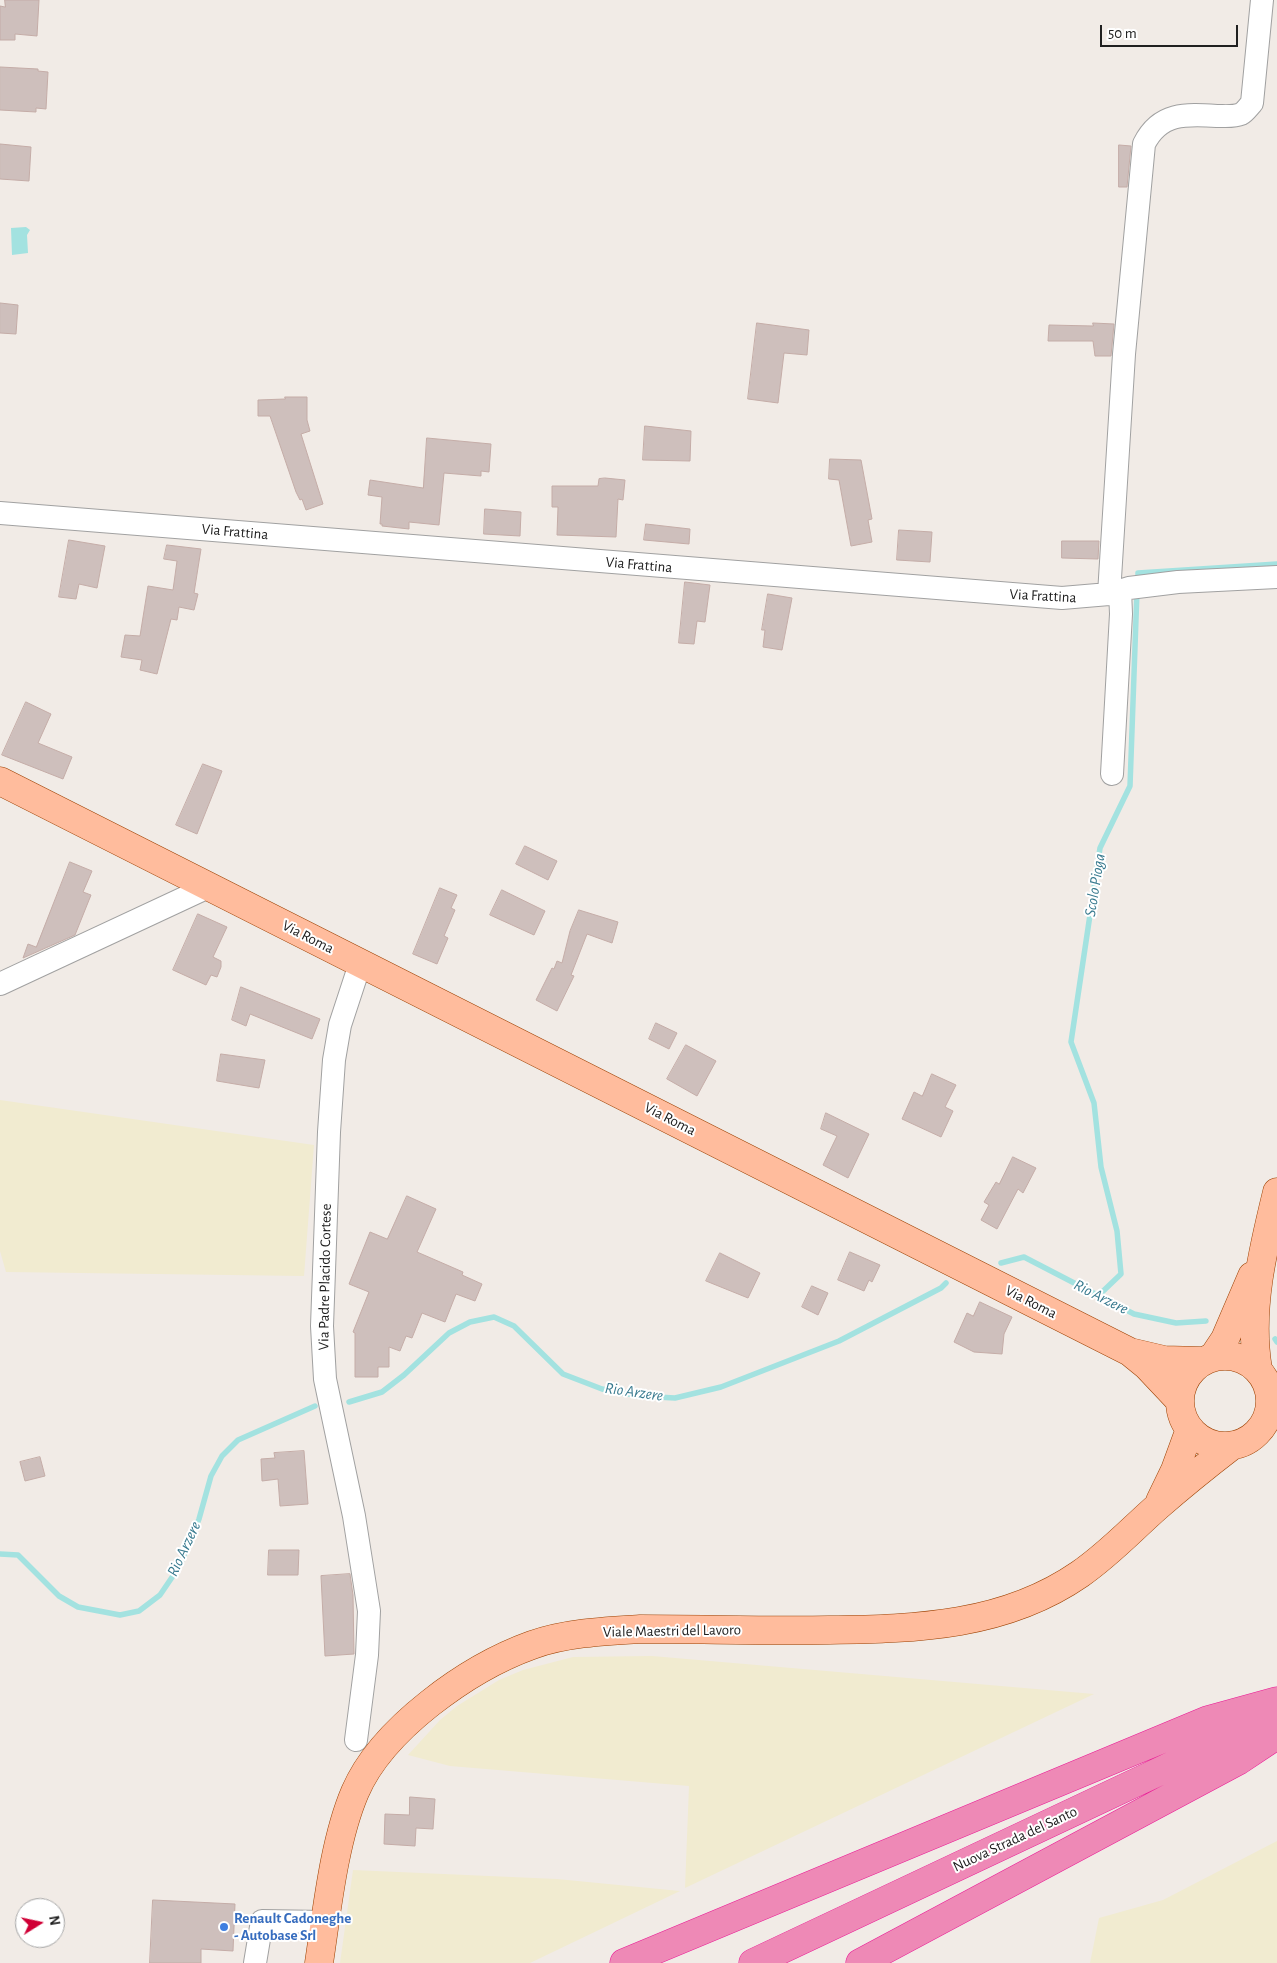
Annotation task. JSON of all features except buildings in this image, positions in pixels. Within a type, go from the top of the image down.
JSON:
[{"type":"highway","points":[[624,1963],[1208,1720],[1277,1702]]},
{"type":"highway","name":"Nuova Strada del Santo","points":[[753,1963],[1277,1716]]},
{"type":"highway","points":[[860,1963],[1238,1761],[1277,1736]]},
{"type":"main road","name":"Via Roma","points":[[0,781],[1130,1352],[1147,1366],[1180,1402]]},
{"type":"main road","points":[[1258,1369],[1255,1348],[1261,1257],[1277,1192]]},
{"type":"main road","points":[[1207,1359],[1229,1355],[1245,1360],[1258,1369],[1268,1385],[1274,1398],[1268,1417],[1255,1440],[1217,1446],[1202,1440],[1190,1429],[1181,1411],[1180,1402],[1183,1386],[1190,1372],[1207,1359],[1224,1339],[1261,1257]]},
{"type":"main road","name":"Via Roma","points":[[1130,1352],[1164,1360],[1207,1359]]},
{"type":"main road","name":"Viale Maestri del Lavoro","points":[[1157,1507],[1176,1470],[1190,1429]]},
{"type":"main road","name":"Viale Maestri del Lavoro","points":[[319,1963],[341,1833],[355,1791],[404,1725],[445,1690],[483,1667],[532,1645],[606,1631],[908,1629],[969,1621],[1009,1610],[1047,1594],[1080,1574],[1126,1538],[1157,1507],[1255,1440]]},
{"type":"street","points":[[1112,774],[1121,614],[1126,590],[1124,354],[1144,144],[1150,132],[1169,118],[1186,114],[1228,116],[1242,114],[1252,103],[1262,0]]},
{"type":"street","name":"Via Frattina","points":[[0,513],[1062,598],[1126,590],[1277,577]]},
{"type":"street","points":[[0,984],[208,887]]},
{"type":"street","name":"Via Padre Placido Cortese","points":[[356,1740],[367,1655],[368,1611],[354,1516],[325,1379],[322,1326],[329,1132],[334,1060],[340,1025],[360,964]]},
{"type":"street","points":[[255,1963],[262,1920],[325,1922]]},
{"type":"shaded area","points":[[0,1100],[314,1145],[304,1276],[6,1272],[0,1251]]},
{"type":"shaded area","points":[[652,1656],[1094,1694],[685,1888],[689,1786],[450,1766],[408,1755],[440,1720],[457,1706],[499,1680],[523,1670],[573,1657]]},
{"type":"shaded area","points":[[1277,1841],[1277,1963],[1090,1963],[1099,1918],[1163,1900]]},
{"type":"shaded area","points":[[353,1870],[557,1879],[680,1891],[530,1963],[340,1963]]},
{"type":"water","points":[[26,227],[30,230],[27,235],[28,253],[12,255],[11,228]]},
{"type":"waterway","name":"Scolo Pioga","points":[[1138,582],[1138,573],[1277,564]]},
{"type":"waterway","name":"Scolo Pioga","points":[[1099,1295],[1121,1274],[1117,1231],[1101,1167],[1094,1103],[1071,1042],[1100,848],[1130,786],[1137,591]]},
{"type":"waterway","name":"Scolo Pioga","points":[[1001,1263],[1024,1257],[1134,1314],[1176,1323],[1206,1321]]},
{"type":"waterway","name":"Rio Arzere","points":[[349,1402],[382,1392],[404,1375],[449,1333],[470,1322],[494,1317],[514,1326],[563,1374],[602,1389],[639,1396],[675,1398],[721,1387],[839,1341],[941,1288],[946,1283]]},
{"type":"waterway","name":"Rio Arzere","points":[[0,1554],[18,1555],[59,1596],[78,1607],[120,1615],[139,1611],[160,1595],[179,1567],[199,1519],[211,1476],[222,1456],[238,1440],[315,1406]]},
{"type":"place","name":"Renault Cadoneghe - Autobase Srl","points":[[224,1927]]}]
